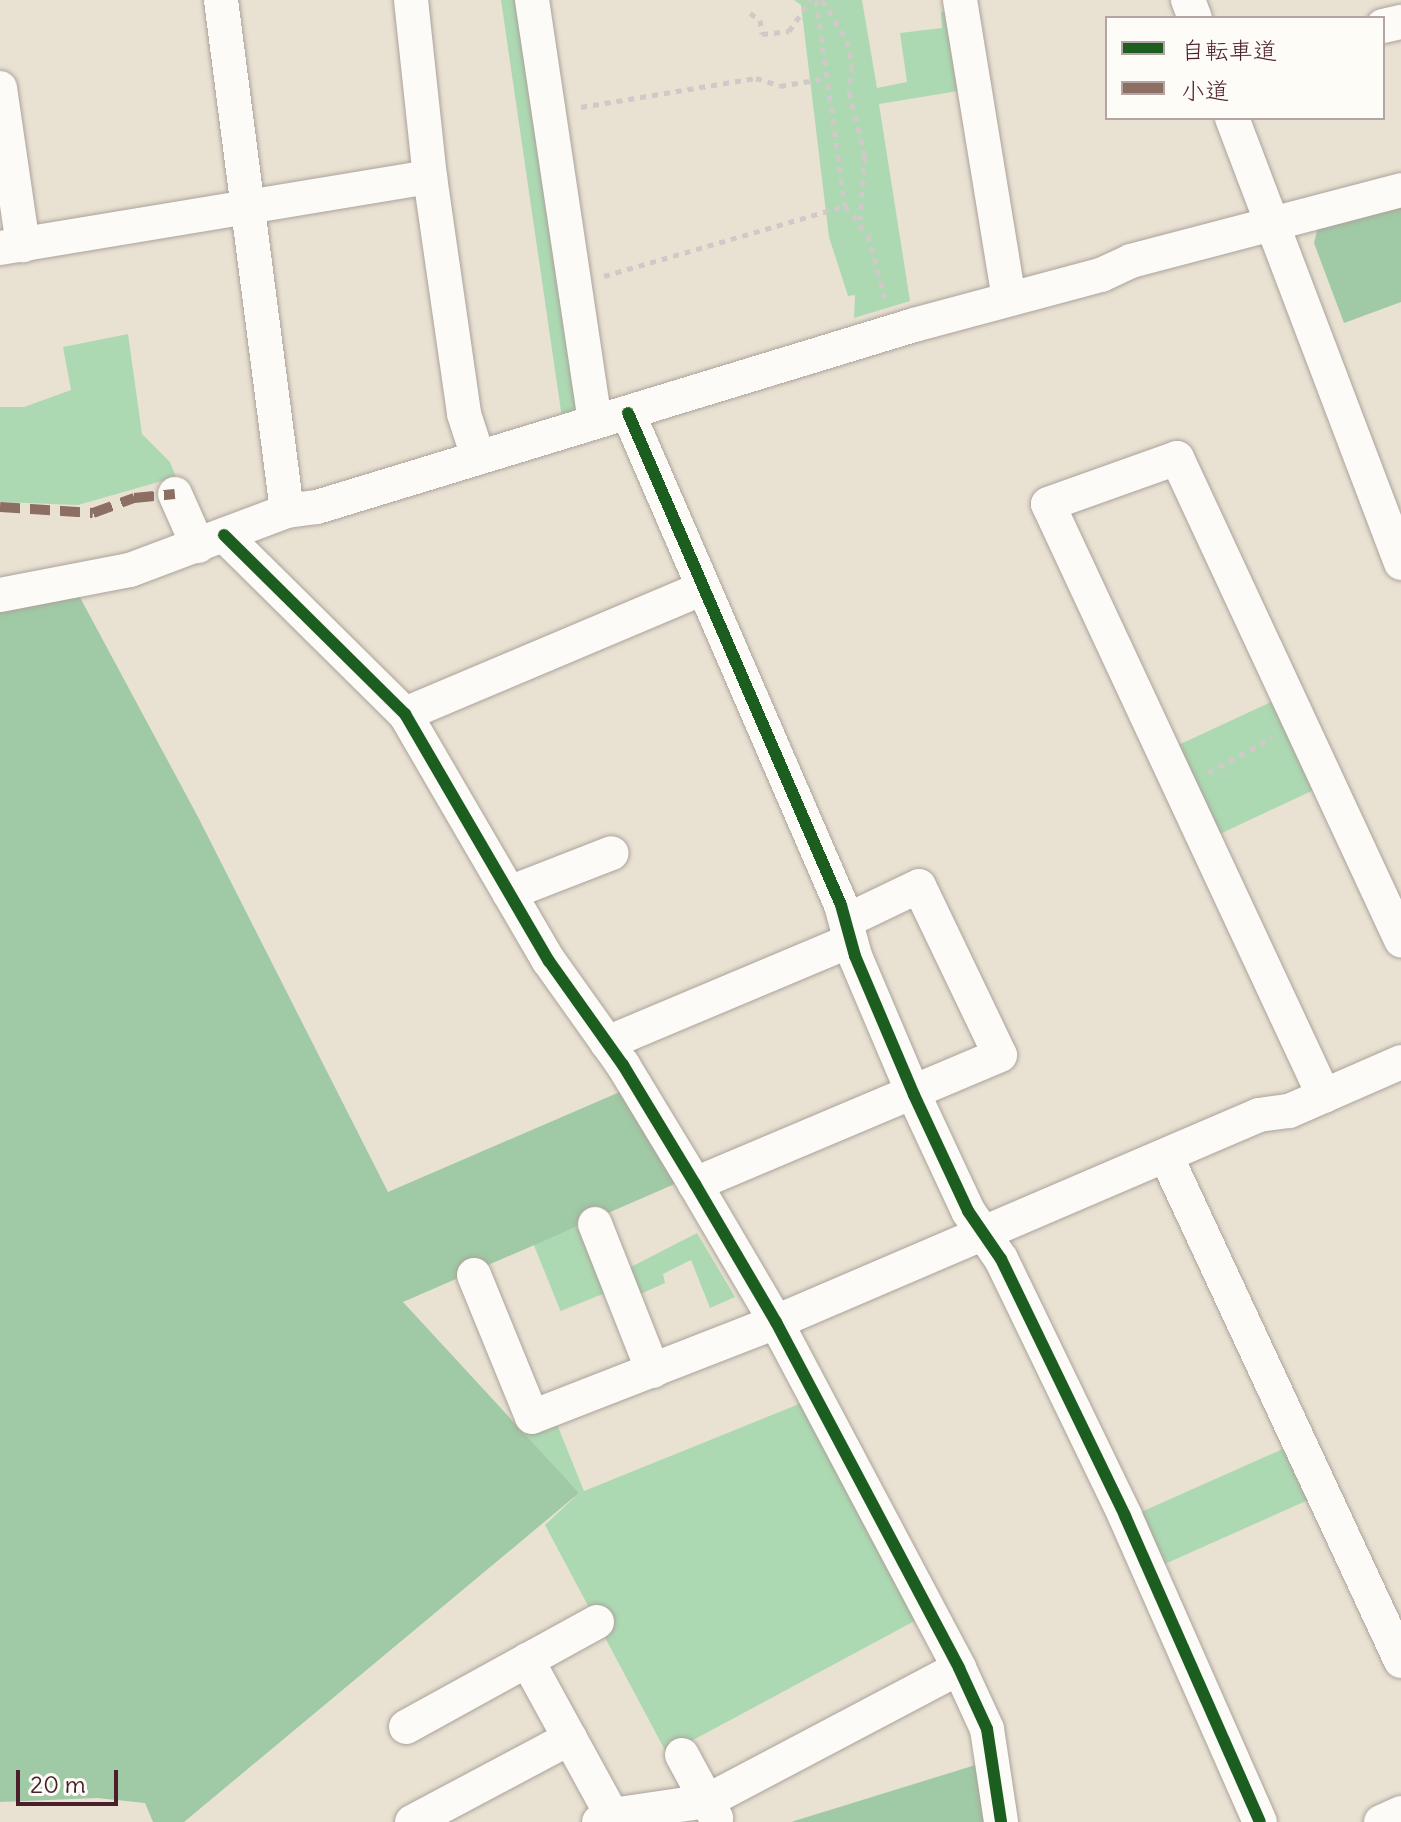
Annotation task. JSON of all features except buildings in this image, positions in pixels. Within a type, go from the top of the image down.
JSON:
[{"type":"street","points":[[221,0],[287,511]]},
{"type":"street","points":[[411,0],[430,177],[464,414],[478,457]]},
{"type":"street","points":[[532,0],[595,420]]},
{"type":"street","points":[[960,0],[1009,299]]},
{"type":"street","points":[[0,88],[11,247],[430,177]]},
{"type":"street","points":[[1233,120],[1401,563]]},
{"type":"street","points":[[0,595],[95,580],[287,511],[628,413],[914,325],[1272,223],[1401,190]]},
{"type":"street","points":[[628,413],[848,931],[914,1095],[968,1211],[984,1233],[1125,1516],[1260,1822]]},
{"type":"street","points":[[1324,1096],[1048,504],[1177,458],[1401,940]]},
{"type":"street","points":[[175,494],[211,540],[405,714],[549,961],[607,1043],[776,1322],[959,1668],[987,1729],[1001,1822]]},
{"type":"street","points":[[405,714],[704,588]]},
{"type":"street","points":[[509,893],[612,853]]},
{"type":"street","points":[[607,1043],[848,931],[919,886],[1000,1055],[914,1095],[695,1184]]},
{"type":"street","points":[[474,1275],[532,1417],[776,1322],[1259,1115],[1289,1111],[1401,1062]]},
{"type":"street","points":[[1166,1156],[1401,1661]]},
{"type":"street","points":[[595,1224],[653,1371]]},
{"type":"street","points":[[406,1727],[597,1622]]},
{"type":"street","points":[[527,1660],[570,1738],[605,1818],[713,1812],[959,1668]]},
{"type":"street","points":[[412,1822],[570,1738]]},
{"type":"street","points":[[682,1755],[713,1812]]},
{"type":"street","points":[[1381,1822],[1401,1813]]},
{"type":"path","points":[[750,13],[760,20],[762,34],[789,31],[814,0]]},
{"type":"path","points":[[814,0],[845,206],[859,221],[872,247],[887,313],[908,307],[914,325]]},
{"type":"path","points":[[822,0],[847,40],[852,66],[849,92],[865,156],[859,221]]},
{"type":"path","points":[[578,108],[756,78],[780,86],[827,78]]},
{"type":"path","points":[[596,278],[845,206]]},
{"type":"path","points":[[1179,789],[1299,722]]},
{"type":"green space","points":[[501,0],[520,0],[577,407],[562,418]]},
{"type":"green space","points":[[794,0],[862,0],[877,88],[907,82],[900,33],[942,28],[941,12],[951,10],[964,90],[879,104],[910,301],[854,318],[855,295],[848,296],[829,237],[801,5]]},
{"type":"green space","points":[[1401,206],[1401,302],[1344,323],[1314,243],[1318,227]]},
{"type":"green space","points":[[128,334],[142,434],[170,462],[176,477],[78,505],[0,502],[0,407],[24,407],[71,390],[63,347]]},
{"type":"green space","points":[[76,590],[198,817],[388,1192],[622,1091],[677,1183],[403,1302],[579,1493],[184,1822],[153,1822],[145,1803],[97,1798],[0,1802],[0,605]]},
{"type":"green space","points":[[1275,700],[1316,789],[1218,835],[1176,746]]},
{"type":"green space","points":[[579,1226],[606,1293],[561,1311],[534,1244]]},
{"type":"green space","points":[[697,1233],[735,1297],[710,1308],[691,1260],[663,1274],[665,1283],[636,1296],[625,1270]]},
{"type":"green space","points":[[804,1402],[922,1617],[667,1754],[545,1525],[579,1493],[523,1435],[556,1422],[584,1491]]},
{"type":"green space","points":[[1285,1448],[1308,1500],[1162,1565],[1139,1513]]},
{"type":"green space","points":[[982,1763],[992,1822],[791,1822]]},
{"type":"marked path","points":[[0,507],[93,513],[134,498],[175,494]]},
{"type":"cycle path","points":[[628,413],[841,905],[855,956],[914,1095],[968,1211],[1001,1259],[1125,1516],[1260,1822]]},
{"type":"cycle path","points":[[224,535],[405,714],[549,961],[623,1065],[695,1184],[776,1322],[959,1668],[987,1729],[1001,1822]]}]
